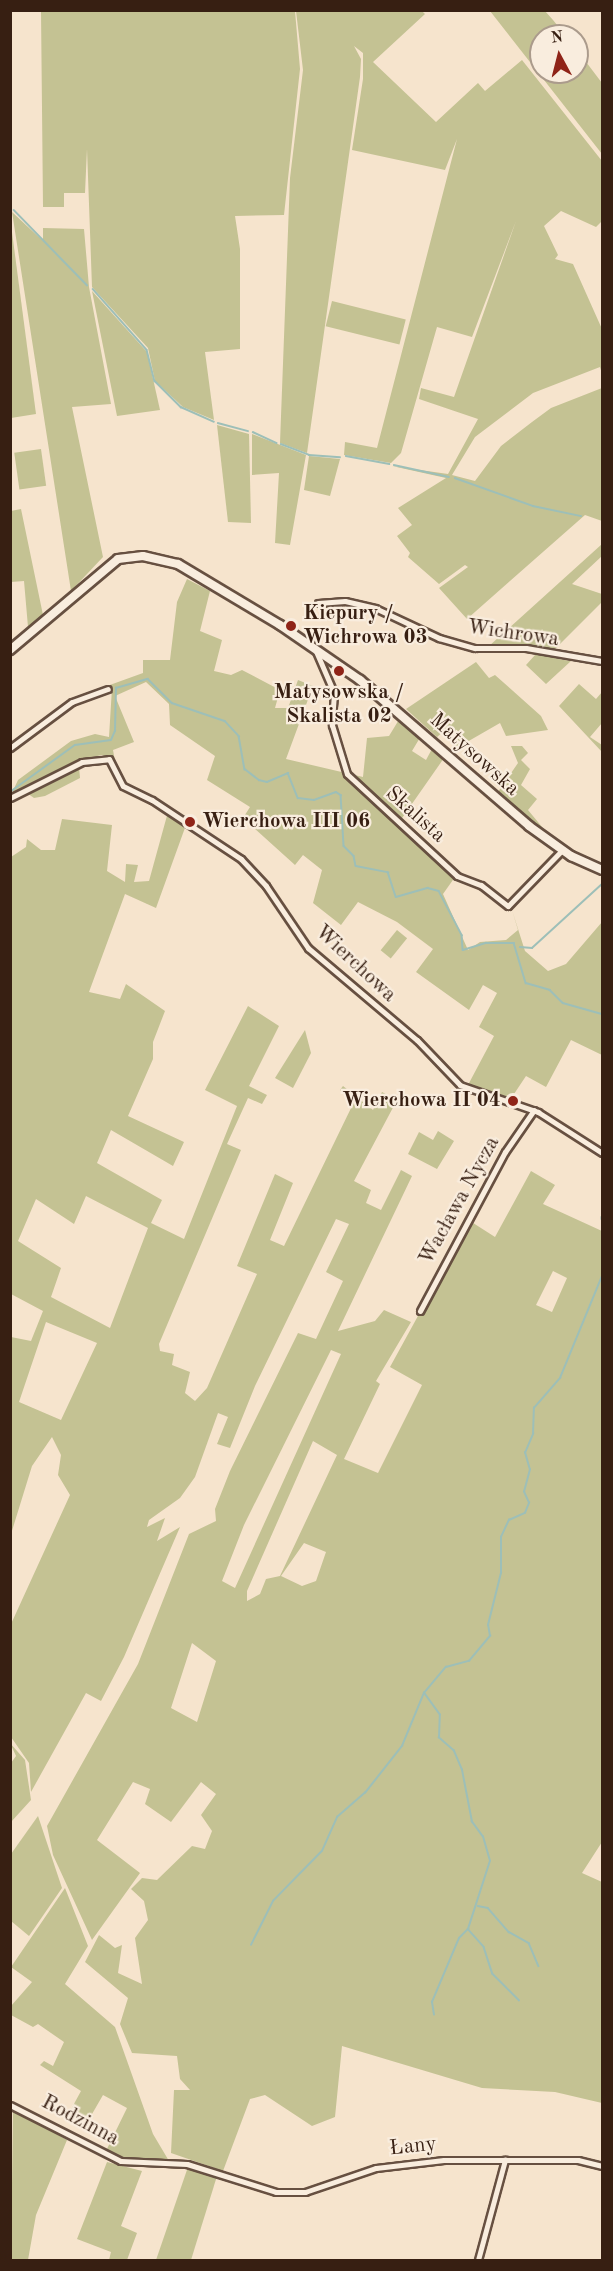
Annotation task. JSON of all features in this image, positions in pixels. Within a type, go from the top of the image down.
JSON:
[{"type":"street","name":"Matysowska","points":[[10,650],[107,566],[131,555],[188,568],[299,637],[379,694],[516,816],[562,850],[603,870]]},
{"type":"street","name":"Wichrowa","points":[[318,603],[345,601],[375,608],[439,638],[475,648],[526,648],[603,662]]},
{"type":"street","name":"Skalista","points":[[315,650],[334,693],[332,725],[347,774],[457,876],[481,885],[508,906],[562,850]]},
{"type":"street","points":[[10,748],[72,702],[108,689]]},
{"type":"street","name":"Wierchowa","points":[[10,798],[90,759],[103,757],[116,765],[123,786],[152,800],[241,860],[266,886],[308,948],[417,1040],[460,1084],[534,1110],[603,1153]]},
{"type":"street","name":"Wacława Nycza","points":[[420,1311],[505,1152],[534,1110]]},
{"type":"street","name":"Rodzinna","points":[[10,2105],[107,2157],[134,2164],[171,2163],[276,2193],[305,2192],[327,2184]]},
{"type":"street","points":[[478,2260],[505,2160]]},
{"type":"street","name":"Łany","points":[[327,2184],[399,2164],[578,2160],[603,2166]]},
{"type":"shaded area","points":[[41,11],[295,11],[300,69],[284,215],[235,216],[240,249],[240,349],[205,352],[214,420],[183,407],[155,381],[148,348],[92,287],[87,149],[85,193],[64,193],[64,207],[43,207]]},
{"type":"shaded area","points":[[296,11],[422,11],[425,14],[373,62],[436,122],[478,83],[485,91],[522,60],[529,69],[529,84],[541,84],[602,161],[602,221],[596,227],[561,211],[544,226],[558,255],[555,259],[573,264],[602,329],[602,374],[600,367],[533,393],[475,437],[452,475],[475,481],[501,446],[551,408],[602,388],[602,521],[585,515],[467,619],[439,588],[468,567],[465,565],[439,584],[408,557],[410,553],[397,536],[412,525],[398,508],[446,478],[392,466],[448,474],[478,419],[419,399],[421,388],[454,397],[516,221],[472,337],[437,327],[401,453],[391,463],[344,455],[345,442],[377,448],[457,139],[445,170],[352,150],[363,79],[363,53],[354,46],[361,59],[360,77],[307,453],[280,443],[290,178],[303,70]]},
{"type":"shaded area","points":[[490,11],[545,11],[556,24],[529,24],[529,61]]},
{"type":"shaded area","points":[[589,66],[602,83],[602,154],[547,84],[589,84]]},
{"type":"shaded area","points":[[12,212],[43,241],[43,228],[84,229],[89,287],[111,404],[72,407],[103,557],[71,591]]},
{"type":"shaded area","points":[[10,217],[36,414],[11,418],[10,418]]},
{"type":"shaded area","points":[[92,291],[147,352],[160,410],[117,416]]},
{"type":"shaded area","points":[[332,301],[406,319],[399,345],[326,326]]},
{"type":"shaded area","points":[[217,425],[249,434],[251,523],[228,522]]},
{"type":"shaded area","points":[[252,434],[306,455],[290,545],[275,543],[279,473],[252,475]]},
{"type":"shaded area","points":[[41,449],[46,486],[19,489],[14,453]]},
{"type":"shaded area","points":[[309,456],[340,459],[330,496],[304,490]]},
{"type":"shaded area","points":[[21,509],[43,615],[28,627],[24,581],[11,582],[11,511]]},
{"type":"shaded area","points":[[602,544],[602,556],[572,584],[602,594],[602,602],[551,653],[529,645],[488,647]]},
{"type":"shaded area","points":[[187,579],[210,591],[200,631],[222,640],[214,671],[231,675],[242,670],[280,690],[275,708],[288,708],[298,680],[313,686],[286,759],[363,777],[367,738],[389,736],[400,718],[421,736],[412,751],[426,760],[433,747],[444,758],[400,821],[404,833],[455,877],[443,894],[468,950],[480,942],[506,940],[518,930],[512,910],[525,951],[548,971],[566,964],[602,922],[602,1055],[571,1040],[546,1087],[526,1076],[510,1100],[468,1085],[494,1036],[479,1027],[497,993],[483,985],[469,1010],[416,972],[433,949],[397,922],[358,902],[341,925],[313,903],[322,870],[303,855],[295,865],[243,818],[250,807],[207,780],[215,756],[170,725],[169,704],[146,682],[115,696],[134,742],[113,750],[115,761],[102,755],[88,758],[11,795],[18,780],[71,741],[95,734],[109,737],[112,688],[107,686],[143,673],[143,660],[170,660],[177,602]]},
{"type":"shaded area","points":[[536,654],[571,661],[546,684],[526,665]]},
{"type":"shaded area","points":[[476,662],[489,678],[495,675],[541,716],[548,730],[506,736],[500,723],[453,750],[455,731],[450,726],[437,737],[406,709]]},
{"type":"shaded area","points":[[579,684],[596,699],[602,692],[602,723],[590,737],[602,745],[602,752],[559,706]]},
{"type":"shaded area","points":[[511,746],[522,746],[528,753],[521,760],[530,769],[521,785],[537,799],[528,810],[547,833],[498,792],[518,763]]},
{"type":"shaded area","points":[[79,767],[80,778],[45,796],[34,798],[27,793]]},
{"type":"shaded area","points":[[168,812],[186,825],[156,908],[125,894],[89,992],[120,999],[126,984],[165,1011],[153,1042],[153,1059],[128,1116],[184,1142],[173,1166],[111,1130],[97,1163],[162,1200],[151,1223],[184,1239],[237,1106],[205,1090],[248,1006],[279,1026],[249,1086],[267,1095],[262,1104],[248,1098],[227,1144],[241,1150],[159,1344],[160,1351],[174,1354],[172,1365],[190,1372],[185,1393],[195,1401],[207,1388],[257,1274],[237,1266],[275,1174],[293,1183],[270,1240],[284,1246],[353,1104],[340,1090],[343,1086],[373,1110],[382,1092],[397,1100],[354,1181],[371,1190],[366,1203],[381,1210],[401,1170],[412,1176],[338,1331],[375,1321],[384,1310],[411,1322],[376,1381],[380,1384],[344,1459],[378,1473],[422,1385],[390,1367],[470,1221],[495,1237],[531,1171],[555,1185],[543,1204],[602,1231],[602,1842],[582,1873],[602,1882],[602,2103],[555,2092],[482,2088],[342,2046],[335,2117],[312,2126],[265,2095],[250,2099],[223,2171],[171,2153],[174,2090],[190,2090],[180,2079],[177,2056],[132,2053],[120,2024],[128,1998],[85,1962],[99,1935],[115,1948],[122,1945],[118,1973],[142,1984],[135,1938],[148,1920],[144,1901],[131,1889],[142,1878],[157,1880],[192,1846],[205,1849],[212,1831],[201,1815],[216,1794],[201,1782],[171,1822],[145,1804],[150,1789],[133,1782],[97,1840],[140,1873],[92,1940],[53,1855],[47,1826],[138,1664],[189,1534],[216,1521],[215,1509],[230,1471],[298,1333],[316,1339],[343,1281],[326,1272],[349,1224],[336,1219],[255,1386],[230,1448],[217,1444],[228,1417],[218,1413],[195,1477],[180,1498],[149,1520],[147,1527],[165,1518],[157,1541],[180,1527],[124,1657],[101,1701],[86,1693],[31,1792],[29,1763],[11,1737],[11,1624],[70,1495],[58,1475],[61,1455],[52,1437],[32,1466],[11,1534],[11,1337],[31,1341],[43,1311],[11,1294],[11,857],[26,847],[27,839],[41,850],[55,850],[62,819],[112,825],[107,871],[125,882],[126,864],[138,865],[134,882],[149,881]],"holes":[[[86,1196],[148,1228],[110,1328],[51,1297],[61,1268],[18,1241],[36,1199],[74,1224]],[[553,1271],[567,1278],[552,1312],[536,1305]],[[46,1322],[97,1343],[61,1420],[19,1402]],[[331,1350],[341,1354],[235,1588],[222,1581],[244,1525]],[[313,1441],[337,1455],[280,1576],[266,1579],[260,1594],[247,1601],[247,1591]],[[304,1543],[326,1552],[316,1581],[302,1586],[281,1576]],[[192,1643],[216,1661],[197,1722],[171,1708]]]},
{"type":"shaded area","points":[[397,930],[407,938],[391,958],[381,950]]},
{"type":"shaded area","points":[[305,1030],[311,1053],[293,1088],[275,1078]]},
{"type":"shaded area","points":[[438,1131],[454,1141],[437,1169],[408,1154],[419,1132],[433,1140]]},
{"type":"shaded area","points":[[10,1743],[25,1760],[31,1800],[11,1822],[11,1763],[16,1756]]},
{"type":"shaded area","points":[[38,1816],[62,1888],[29,1936],[11,1921],[11,1854]]},
{"type":"shaded area","points":[[65,1888],[88,1946],[65,1984],[115,2027],[153,2134],[169,2161],[118,2158],[105,2153],[127,2108],[103,2095],[88,2121],[69,2113],[81,2091],[40,2065],[44,2061],[53,2066],[64,2042],[38,2024],[33,2027],[11,2015],[11,2006],[32,1982],[11,1967]]},
{"type":"shaded area","points":[[13,2108],[67,2140],[36,2215],[28,2260],[11,2260]]},
{"type":"shaded area","points":[[107,2162],[142,2171],[121,2226],[137,2233],[127,2260],[109,2260],[111,2252],[77,2239]]},
{"type":"shaded area","points":[[188,2167],[217,2176],[191,2260],[156,2260]]},
{"type":"waterway","points":[[14,210],[87,285]]},
{"type":"waterway","points":[[93,289],[147,350],[155,381],[181,407],[214,422]]},
{"type":"waterway","points":[[218,423],[248,431]]},
{"type":"waterway","points":[[253,432],[277,443]]},
{"type":"waterway","points":[[281,444],[309,455],[340,457]]},
{"type":"waterway","points":[[346,456],[389,464]]},
{"type":"waterway","points":[[394,465],[449,477]]},
{"type":"waterway","points":[[455,478],[533,506],[581,516]]},
{"type":"waterway","points":[[10,792],[75,745],[111,740],[115,731],[116,688],[148,679],[172,703],[225,721],[239,736],[245,769],[259,780],[267,782],[288,773],[298,798],[314,800],[336,792],[341,795],[344,846],[354,856],[356,866],[388,872],[396,897],[428,888],[439,891],[462,935],[463,950],[486,943],[514,943],[526,983],[550,990],[563,1003],[602,1014]]},
{"type":"waterway","points":[[520,947],[532,948],[602,884]]},
{"type":"waterway","points":[[434,2015],[432,2002],[459,1938],[468,1929],[490,1861],[483,1837],[472,1822],[462,1770],[454,1751],[439,1738],[440,1715],[424,1693],[446,1667],[469,1661],[490,1636],[488,1625],[501,1573],[501,1537],[509,1520],[525,1513],[529,1503],[524,1492],[530,1470],[525,1453],[533,1434],[534,1408],[560,1378],[602,1276]]},
{"type":"waterway","points":[[251,1945],[273,1901],[322,1851],[337,1817],[365,1793],[402,1746],[424,1693]]},
{"type":"waterway","points":[[478,1906],[488,1908],[509,1932],[529,1943],[539,1966]]},
{"type":"waterway","points":[[468,1929],[484,1947],[493,1974],[519,2000]]},
{"type":"place","name":"Kiepury / Wichrowa 03","points":[[291,626]]},
{"type":"place","name":"Matysowska / Skalista 02","points":[[339,671]]},
{"type":"place","name":"Wierchowa III 06","points":[[190,822]]},
{"type":"place","name":"Wierchowa II 04","points":[[513,1101]]}]
